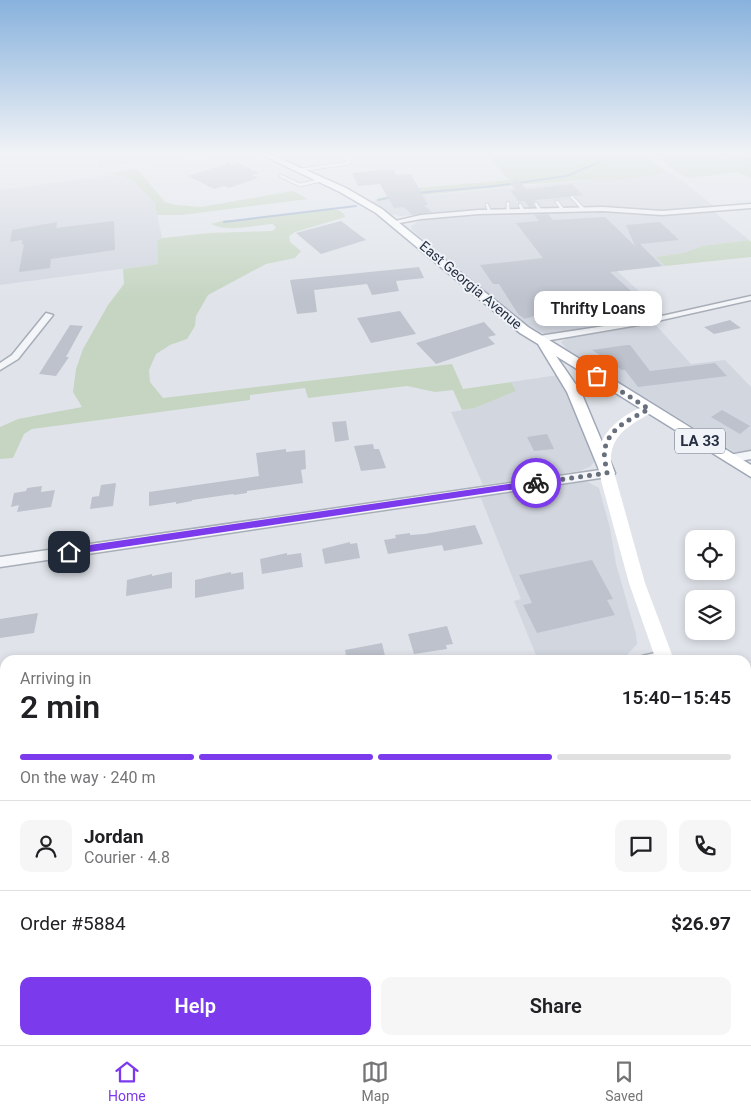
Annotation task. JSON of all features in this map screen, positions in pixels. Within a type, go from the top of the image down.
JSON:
[{"type":"main road","name":"East Georgia Avenue","points":[[365,203],[394,222],[524,330],[649,409]]},
{"type":"main road","points":[[539,339],[574,392],[607,473],[637,585],[663,655]]},
{"type":"main road","points":[[607,473],[604,450],[611,435],[623,424],[649,409]]},
{"type":"main road","name":"LA 33","points":[[649,409],[751,472]]},
{"type":"street","points":[[394,222],[421,217],[508,211],[521,208],[662,213],[751,206]]},
{"type":"street","points":[[539,339],[644,322],[751,298]]},
{"type":"street","points":[[0,368],[15,357],[49,315]]},
{"type":"street","points":[[729,459],[751,455]]},
{"type":"street","points":[[0,562],[607,473]]},
{"type":"lane","points":[[508,203],[508,211]]},
{"type":"lane","points":[[558,203],[564,210]]},
{"type":"lane","points":[[577,203],[583,209]]},
{"type":"lane","points":[[487,204],[490,212]]},
{"type":"lane","points":[[536,204],[540,210]]},
{"type":"shaded area","points":[[0,203],[155,203],[162,238],[157,241],[158,264],[0,285]]},
{"type":"shaded area","points":[[374,203],[710,203],[715,207],[661,211],[599,207],[501,209],[401,216],[391,214]]},
{"type":"shaded area","points":[[604,211],[661,215],[713,211],[749,240],[702,246],[683,253],[656,257],[665,266],[617,271],[665,315],[546,334],[522,321],[412,230],[411,226],[422,219],[446,217]]},
{"type":"shaded area","points":[[654,323],[691,364],[725,360],[751,387],[751,462],[568,351],[561,342],[567,338]]},
{"type":"shaded area","points":[[558,375],[568,390],[586,432],[594,462],[591,466],[580,471],[483,485],[451,412],[475,408],[516,391],[511,382]]},
{"type":"shaded area","points":[[579,482],[588,482],[599,488],[610,528],[616,564],[636,634],[637,644],[627,655],[536,655],[514,601],[521,599],[480,496]]},
{"type":"green space","points":[[155,203],[201,207],[225,203],[278,203],[182,215],[157,215]]},
{"type":"green space","points":[[338,210],[345,217],[295,232],[289,236],[290,242],[301,251],[295,258],[266,264],[208,295],[196,316],[195,326],[187,339],[170,345],[156,354],[149,370],[150,382],[163,398],[452,364],[463,389],[511,382],[516,391],[475,408],[462,410],[453,390],[435,392],[407,386],[308,398],[305,388],[250,395],[250,400],[32,429],[24,434],[13,458],[0,459],[0,427],[18,419],[82,407],[73,392],[76,369],[83,349],[108,305],[124,284],[123,269],[158,264],[157,241],[162,238],[210,233],[272,231],[276,228],[273,224],[225,228],[211,224],[225,220]]},
{"type":"green space","points":[[749,240],[751,242],[751,257],[665,266],[656,257],[683,253],[702,246]]},
{"type":"building","points":[[391,203],[427,203],[428,205],[424,205],[432,212],[412,215],[404,207],[394,208]]},
{"type":"building","points":[[525,203],[533,203],[534,207],[529,207]]},
{"type":"building","points":[[548,214],[553,220],[605,217],[635,246],[626,225],[660,222],[679,240],[640,244],[662,266],[610,272],[650,308],[593,319],[576,302],[525,319],[518,314],[499,284],[493,284],[480,265],[543,258],[516,223],[539,221],[534,215]]},
{"type":"building","points":[[114,221],[115,250],[51,259],[50,268],[19,272],[24,244],[22,245],[22,240],[10,242],[12,230],[57,222],[56,228]]},
{"type":"building","points":[[341,221],[366,240],[321,254],[296,233]]},
{"type":"building","points":[[419,267],[424,278],[396,281],[399,291],[372,295],[367,284],[314,290],[317,312],[297,314],[290,280]]},
{"type":"building","points":[[400,311],[416,334],[371,343],[357,318]]},
{"type":"building","points":[[730,320],[741,328],[714,334],[704,327]]},
{"type":"building","points":[[484,322],[496,335],[488,337],[495,344],[436,364],[416,343]]},
{"type":"building","points":[[70,325],[83,326],[66,357],[69,357],[56,376],[39,374]]},
{"type":"building","points":[[630,345],[650,371],[715,363],[727,376],[638,387],[625,370],[622,370],[592,350]]},
{"type":"building","points":[[722,410],[750,426],[740,434],[711,417]]},
{"type":"building","points":[[346,421],[349,440],[335,442],[332,422]]},
{"type":"building","points":[[547,434],[554,449],[534,451],[527,437]]},
{"type":"building","points":[[373,444],[374,449],[379,449],[386,468],[361,471],[354,446]]},
{"type":"building","points":[[286,449],[286,452],[305,450],[306,469],[301,470],[303,483],[176,504],[176,502],[149,506],[149,492],[259,476],[256,453]]},
{"type":"building","points":[[116,483],[113,506],[90,509],[92,497],[99,496],[101,485]]},
{"type":"building","points":[[42,486],[41,492],[55,490],[51,507],[17,512],[19,505],[11,507],[14,493],[26,491],[27,488]]},
{"type":"building","points":[[475,525],[483,544],[444,551],[442,545],[388,554],[384,540],[396,538],[395,535],[424,534]]},
{"type":"building","points":[[350,542],[350,544],[357,543],[360,558],[325,564],[322,549]]},
{"type":"building","points":[[287,553],[287,555],[301,553],[303,567],[262,574],[260,559]]},
{"type":"building","points":[[592,560],[613,599],[607,600],[615,615],[537,633],[523,605],[532,603],[519,575]]},
{"type":"building","points":[[172,572],[172,588],[126,596],[127,580],[152,574],[152,576]]},
{"type":"building","points":[[231,572],[231,574],[243,572],[244,589],[195,598],[195,580]]},
{"type":"building","points":[[38,613],[34,633],[0,638],[0,619]]},
{"type":"building","points":[[447,626],[453,644],[446,645],[447,649],[414,654],[408,634]]},
{"type":"building","points":[[382,643],[385,655],[346,655],[345,650]]},
{"type":"waterway","points":[[224,222],[356,206]]},
{"type":"way so far","points":[[536,483],[607,473],[604,450],[611,435],[623,424],[649,409],[597,376]]},
{"type":"place","name":"Thrifty Loans","points":[[597,376]]},
{"type":"route","points":[[69,552],[536,483]]}]
